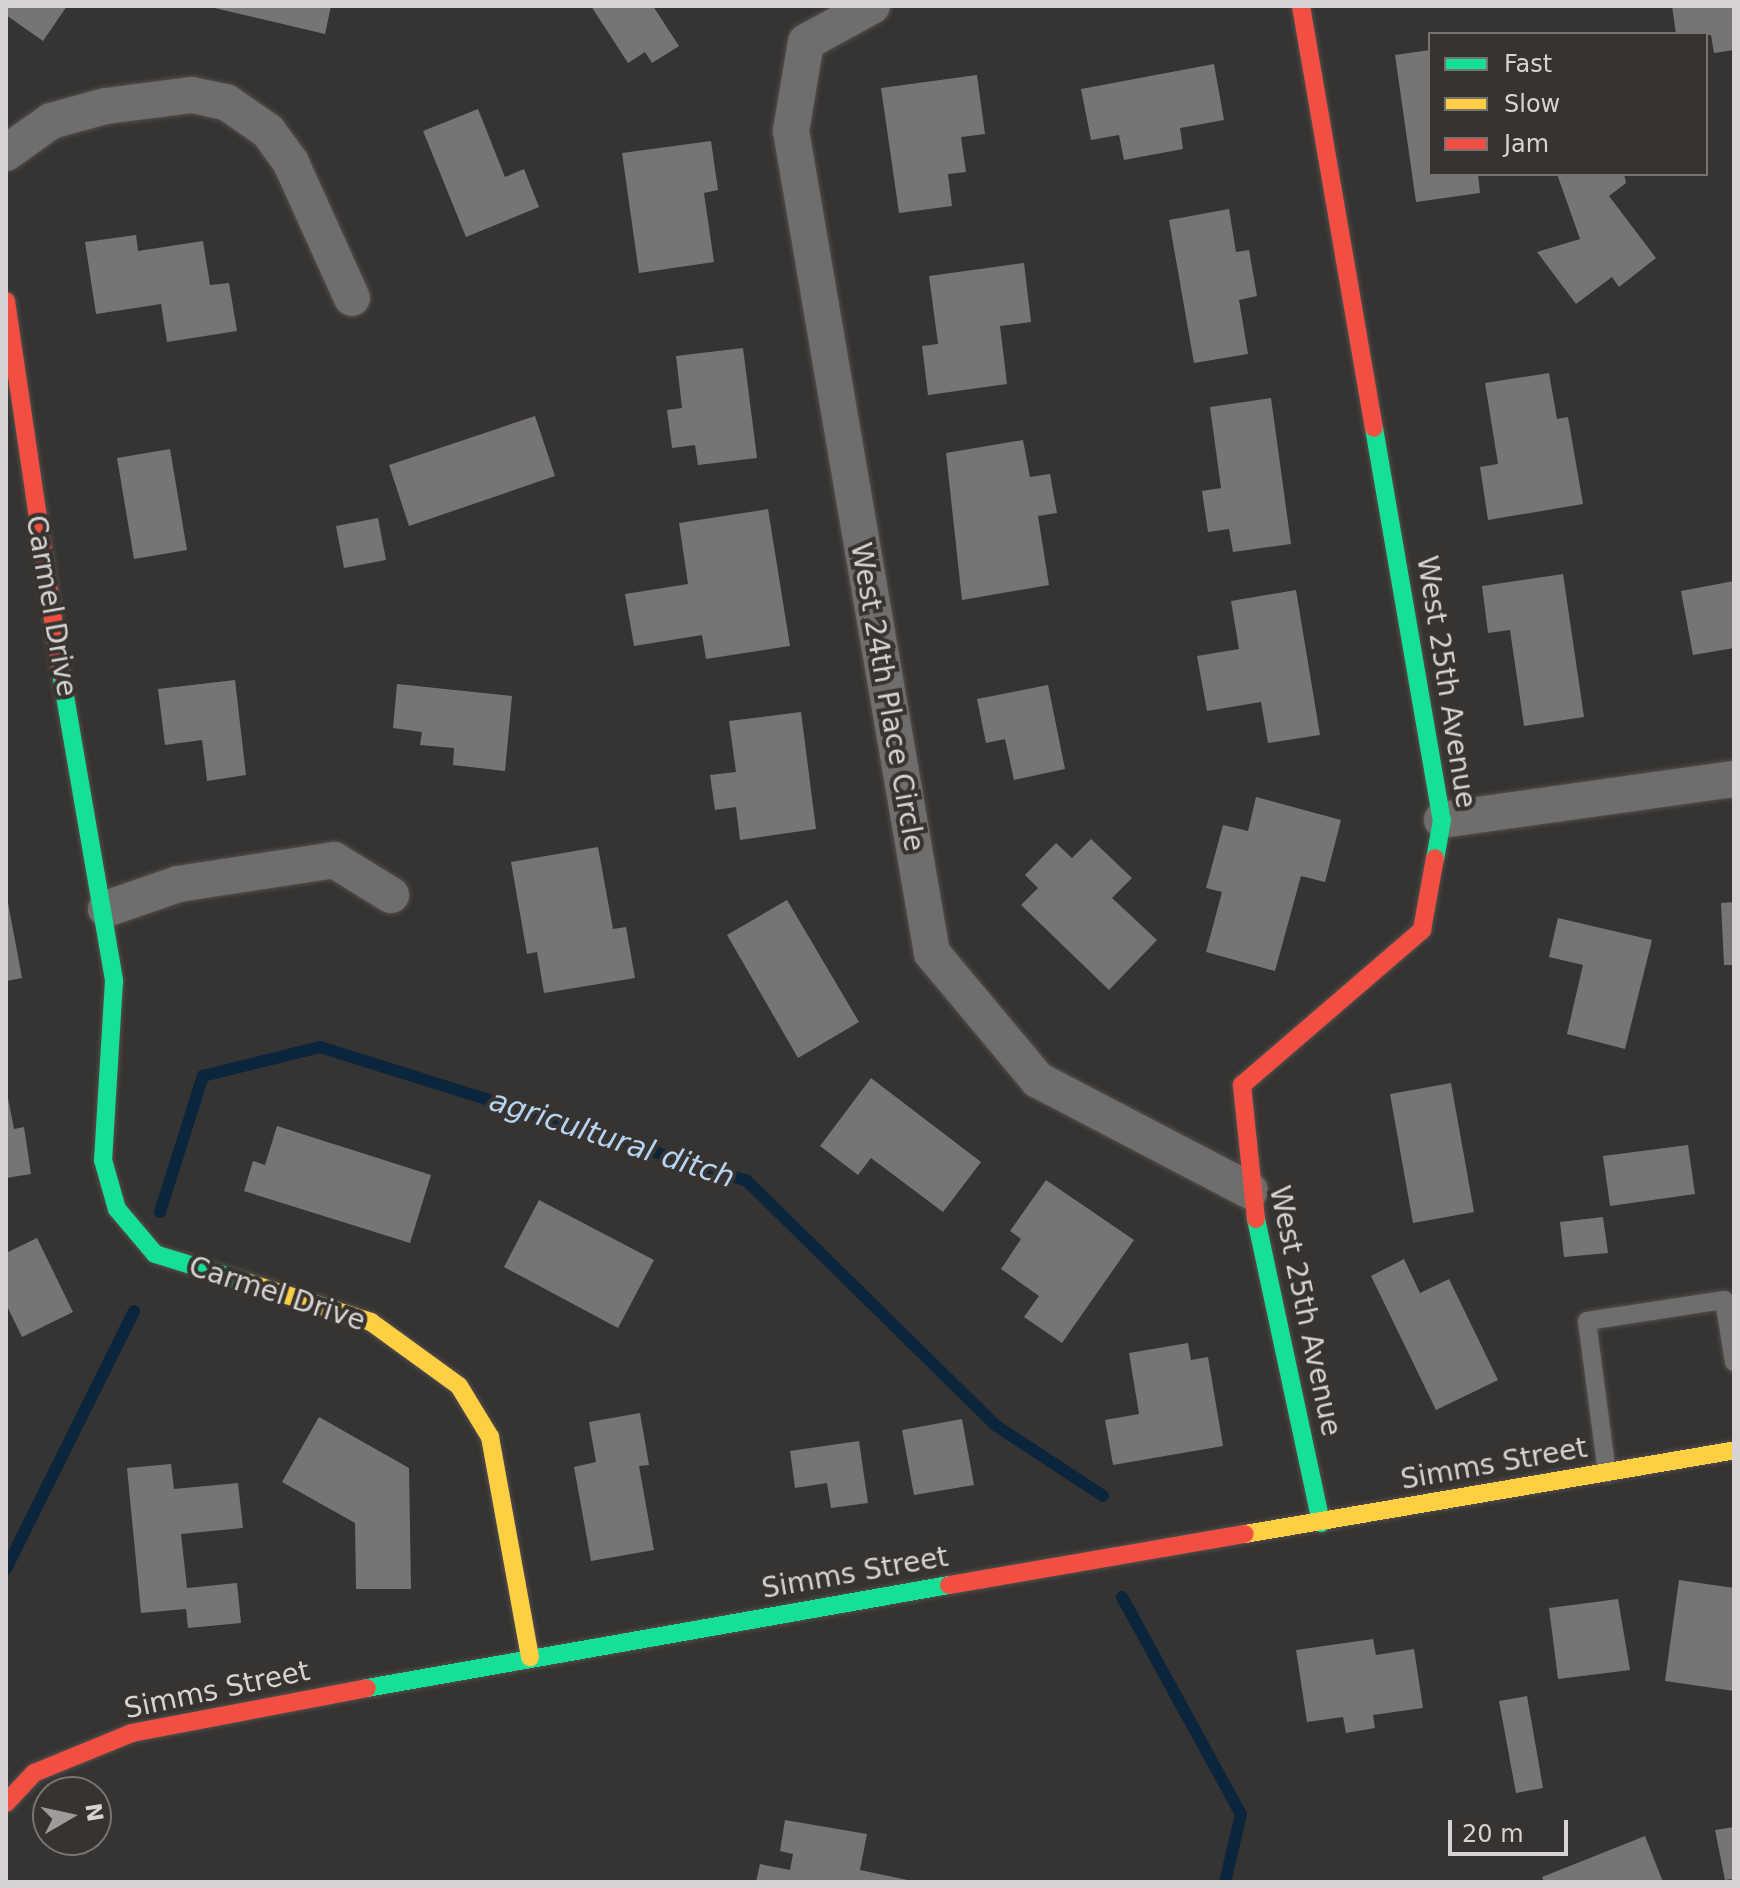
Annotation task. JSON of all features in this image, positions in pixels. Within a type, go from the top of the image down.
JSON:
[{"type":"street","name":"West 24th Place Circle","points":[[872,6],[806,42],[791,131],[932,953],[1038,1080],[1250,1191]]},
{"type":"street","name":"West 25th Avenue","points":[[1301,6],[1442,820],[1422,930],[1242,1085],[1250,1191],[1321,1523]]},
{"type":"street","points":[[6,153],[51,121],[106,106],[192,95],[226,102],[268,131],[291,163],[352,298]]},
{"type":"street","name":"Carmel Drive","points":[[6,301],[45,588],[106,909],[114,981],[103,1160],[117,1209],[155,1254],[371,1322],[459,1386],[490,1437],[530,1657]]},
{"type":"street","points":[[1442,820],[1734,779]]},
{"type":"street","points":[[106,909],[178,884],[334,860],[391,895]]},
{"type":"street","name":"Simms Street","points":[[6,1803],[34,1773],[132,1733],[530,1657],[1734,1450]]},
{"type":"lane","points":[[1607,1473],[1587,1321],[1724,1300],[1734,1362]]},
{"type":"building","points":[[6,6],[67,6],[43,41],[6,15]]},
{"type":"building","points":[[206,6],[331,6],[325,34]]},
{"type":"building","points":[[591,6],[653,6],[679,46],[652,63],[645,52],[628,63]]},
{"type":"building","points":[[1672,6],[1734,6],[1734,50],[1714,53],[1708,32],[1676,32]]},
{"type":"building","points":[[1428,50],[1428,176],[1478,176],[1480,193],[1416,202],[1395,55]]},
{"type":"building","points":[[1214,64],[1224,120],[1180,128],[1183,149],[1124,160],[1119,135],[1091,140],[1081,89]]},
{"type":"building","points":[[977,75],[985,134],[961,137],[966,172],[948,174],[952,206],[899,213],[881,88]]},
{"type":"building","points":[[478,109],[505,177],[524,169],[539,207],[466,237],[423,131]]},
{"type":"building","points":[[711,141],[718,190],[704,193],[714,262],[639,273],[622,153]]},
{"type":"building","points":[[1558,176],[1624,176],[1626,183],[1609,196],[1656,258],[1619,287],[1612,277],[1576,304],[1537,252],[1580,239]]},
{"type":"building","points":[[1229,209],[1236,252],[1249,250],[1257,296],[1239,300],[1248,354],[1194,363],[1169,220]]},
{"type":"building","points":[[136,235],[138,251],[203,241],[210,285],[229,283],[237,331],[167,342],[161,304],[96,314],[85,242]]},
{"type":"building","points":[[1024,263],[1031,322],[1000,326],[1007,384],[928,395],[922,346],[938,344],[929,276]]},
{"type":"building","points":[[743,348],[757,458],[698,465],[695,445],[672,448],[667,410],[682,408],[676,356]]},
{"type":"building","points":[[1549,373],[1557,419],[1568,417],[1583,504],[1488,520],[1480,467],[1498,464],[1485,383]]},
{"type":"building","points":[[1271,398],[1291,544],[1233,552],[1229,529],[1208,532],[1202,491],[1221,488],[1210,407]]},
{"type":"building","points":[[535,416],[555,476],[409,526],[389,465]]},
{"type":"building","points":[[1023,440],[1030,477],[1050,474],[1057,513],[1038,516],[1049,585],[962,600],[946,453]]},
{"type":"building","points":[[170,449],[187,550],[134,559],[117,458]]},
{"type":"building","points":[[768,509],[790,646],[706,659],[702,635],[634,646],[625,594],[688,584],[679,523]]},
{"type":"building","points":[[378,518],[386,560],[344,568],[336,526]]},
{"type":"building","points":[[1563,574],[1584,717],[1524,726],[1510,630],[1488,633],[1482,586]]},
{"type":"building","points":[[1734,581],[1734,648],[1693,655],[1681,591]]},
{"type":"building","points":[[1296,590],[1320,735],[1268,743],[1261,702],[1207,711],[1197,656],[1239,649],[1231,601]]},
{"type":"building","points":[[235,680],[246,775],[207,781],[202,740],[165,745],[158,689]]},
{"type":"building","points":[[397,684],[512,696],[505,771],[453,765],[454,748],[420,745],[422,732],[393,728]]},
{"type":"building","points":[[1048,685],[1065,769],[1014,780],[1005,739],[986,743],[977,699]]},
{"type":"building","points":[[801,712],[816,829],[740,840],[736,807],[715,810],[710,775],[736,772],[729,721]]},
{"type":"building","points":[[1256,797],[1341,820],[1325,882],[1301,876],[1275,971],[1206,952],[1222,892],[1206,888],[1223,825],[1248,831]]},
{"type":"building","points":[[1091,839],[1132,878],[1112,898],[1157,940],[1109,990],[1021,905],[1038,888],[1025,875],[1056,843],[1072,858]]},
{"type":"building","points":[[598,847],[613,929],[626,927],[635,978],[544,993],[537,952],[527,954],[511,862]]},
{"type":"building","points":[[6,892],[22,978],[6,981]]},
{"type":"building","points":[[787,900],[859,1022],[798,1058],[727,935]]},
{"type":"building","points":[[1734,902],[1734,965],[1724,965],[1721,903]]},
{"type":"building","points":[[1558,918],[1652,940],[1625,1049],[1567,1034],[1583,965],[1549,957]]},
{"type":"building","points":[[871,1078],[981,1162],[943,1212],[871,1158],[858,1175],[820,1146]]},
{"type":"building","points":[[1451,1083],[1474,1212],[1413,1223],[1390,1094]]},
{"type":"building","points":[[6,1088],[14,1129],[24,1127],[31,1174],[6,1178]]},
{"type":"building","points":[[277,1126],[431,1175],[410,1243],[244,1191],[253,1161],[265,1165]]},
{"type":"building","points":[[1688,1145],[1695,1194],[1610,1206],[1603,1156]]},
{"type":"building","points":[[1046,1180],[1134,1240],[1062,1343],[1024,1317],[1039,1296],[1001,1269],[1021,1239],[1010,1231]]},
{"type":"building","points":[[539,1200],[654,1260],[618,1328],[504,1267]]},
{"type":"building","points":[[1603,1217],[1608,1253],[1564,1257],[1560,1222]]},
{"type":"building","points":[[37,1238],[73,1312],[22,1337],[6,1304],[6,1253]]},
{"type":"building","points":[[1404,1259],[1420,1293],[1449,1279],[1498,1380],[1436,1410],[1371,1276]]},
{"type":"building","points":[[1188,1343],[1191,1360],[1208,1357],[1223,1446],[1113,1465],[1105,1420],[1139,1414],[1129,1353]]},
{"type":"building","points":[[640,1413],[649,1465],[639,1466],[654,1550],[591,1561],[574,1467],[596,1462],[589,1422]]},
{"type":"building","points":[[319,1417],[409,1468],[411,1589],[356,1589],[355,1523],[282,1482]]},
{"type":"building","points":[[962,1419],[974,1485],[914,1495],[902,1430]]},
{"type":"building","points":[[859,1441],[868,1503],[831,1508],[827,1483],[795,1488],[790,1451]]},
{"type":"building","points":[[171,1464],[174,1489],[238,1483],[243,1528],[181,1534],[187,1588],[237,1583],[241,1623],[188,1628],[186,1609],[141,1613],[127,1468]]},
{"type":"building","points":[[1679,1580],[1734,1588],[1734,1691],[1665,1681]]},
{"type":"building","points":[[1618,1599],[1630,1670],[1558,1679],[1549,1608]]},
{"type":"building","points":[[1373,1639],[1376,1655],[1414,1649],[1423,1708],[1373,1715],[1375,1728],[1346,1733],[1343,1717],[1307,1722],[1296,1650]]},
{"type":"building","points":[[1527,1696],[1543,1788],[1516,1793],[1499,1701]]},
{"type":"building","points":[[785,1820],[867,1834],[860,1870],[917,1882],[756,1882],[760,1864],[790,1870],[793,1854],[780,1851]]},
{"type":"building","points":[[1734,1827],[1734,1879],[1725,1880],[1715,1830]]},
{"type":"building","points":[[1645,1836],[1663,1882],[1544,1882],[1542,1877]]},
{"type":"waterway","name":"agricultural ditch","points":[[160,1212],[203,1076],[320,1047],[747,1181],[995,1425],[1103,1496]]},
{"type":"waterway","name":"agricultural ditch","points":[[6,1569],[134,1311]]},
{"type":"waterway","name":"agricultural ditch","points":[[1122,1597],[1241,1814],[1225,1882]]},
{"type":"traffic: fast","points":[[1374,428],[1442,820],[1435,858]]},
{"type":"traffic: fast","points":[[61,673],[114,981],[103,1160],[117,1209],[155,1254],[249,1283]]},
{"type":"traffic: fast","points":[[1256,1219],[1321,1523]]},
{"type":"traffic: fast","points":[[367,1688],[949,1585]]},
{"type":"traffic: slow","points":[[249,1283],[371,1322],[459,1386],[490,1437],[530,1657]]},
{"type":"traffic: slow","points":[[1245,1534],[1734,1450]]},
{"type":"traffic: jam","points":[[1301,6],[1374,428]]},
{"type":"traffic: jam","points":[[6,301],[61,673]]},
{"type":"traffic: jam","points":[[1256,1219],[1242,1085],[1422,930],[1435,858]]},
{"type":"traffic: jam","points":[[949,1585],[1245,1534]]},
{"type":"traffic: jam","points":[[6,1803],[34,1773],[132,1733],[367,1688]]}]
